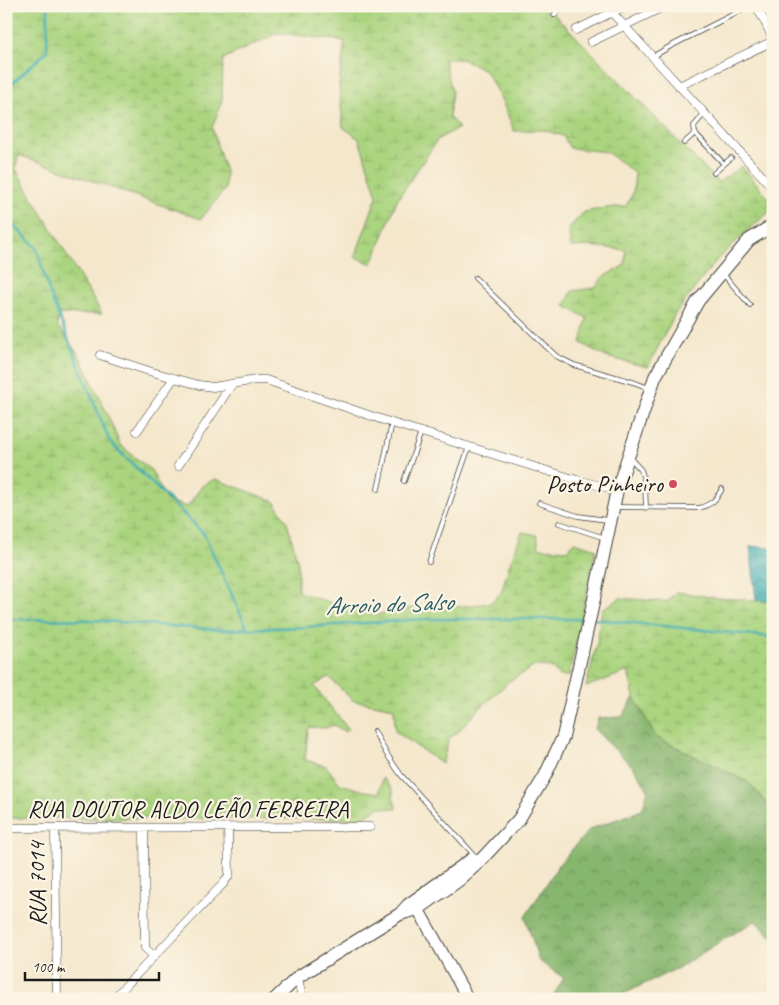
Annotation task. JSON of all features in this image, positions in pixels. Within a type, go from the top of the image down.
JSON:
[{"type":"main road","points":[[400,914],[418,910],[459,880],[479,862],[518,819],[545,776],[562,737],[617,490],[655,377],[698,302],[749,240],[773,224]]},
{"type":"main road","points":[[275,999],[298,977],[400,914],[408,905],[424,893],[475,856],[496,844]]},
{"type":"street","points":[[576,30],[609,9],[625,6]]},
{"type":"street","points":[[591,42],[665,6]]},
{"type":"street","points":[[679,86],[773,40],[756,6]]},
{"type":"street","points":[[609,9],[773,188]]},
{"type":"street","points":[[100,355],[174,378],[213,387],[266,380],[392,423],[577,480],[617,490]]},
{"type":"street","points":[[137,432],[174,378]]},
{"type":"street","points":[[178,466],[232,384]]},
{"type":"street","name":"RUA DOUTOR ALDO LEÃO FERREIRA","points":[[6,828],[370,827]]},
{"type":"street","name":"RUA 7014","points":[[55,828],[58,999]]},
{"type":"street","points":[[144,828],[145,948],[154,956]]},
{"type":"street","points":[[113,999],[230,875],[228,828]]},
{"type":"street","points":[[424,893],[418,910],[468,999]]},
{"type":"street","points":[[298,977],[302,999]]},
{"type":"lane","points":[[554,15],[563,6]]},
{"type":"lane","points":[[652,57],[740,12]]},
{"type":"lane","points":[[704,114],[694,126],[695,133],[724,164]]},
{"type":"lane","points":[[684,143],[695,133]]},
{"type":"lane","points":[[714,173],[731,158]]},
{"type":"lane","points":[[722,272],[750,305]]},
{"type":"lane","points":[[474,278],[556,356],[574,366],[651,389]]},
{"type":"lane","points":[[378,488],[392,423]]},
{"type":"lane","points":[[404,481],[421,432]]},
{"type":"lane","points":[[429,562],[469,447]]},
{"type":"lane","points":[[628,457],[641,470],[645,483],[646,508]]},
{"type":"lane","points":[[614,507],[700,508],[715,501],[722,489]]},
{"type":"lane","points":[[539,503],[578,516],[611,520]]},
{"type":"lane","points":[[559,524],[607,538]]},
{"type":"lane","points":[[374,731],[401,775],[475,856]]},
{"type":"green space","points":[[6,6],[546,6],[718,182],[742,166],[773,204],[773,209],[716,261],[675,314],[648,367],[606,357],[581,343],[587,318],[565,306],[572,291],[595,288],[603,277],[625,265],[626,250],[590,246],[571,247],[568,229],[584,212],[626,206],[633,193],[635,173],[607,152],[570,148],[563,136],[544,130],[514,131],[503,103],[485,70],[462,59],[444,59],[452,91],[449,117],[459,128],[438,139],[397,200],[372,264],[355,257],[377,196],[359,139],[343,127],[339,85],[345,41],[278,33],[223,59],[222,101],[212,128],[226,174],[225,189],[201,219],[19,155],[15,168],[102,314],[60,314],[57,325],[81,358],[120,445],[151,470],[166,500],[187,507],[202,486],[215,479],[274,501],[287,522],[298,563],[298,592],[376,615],[395,610],[415,608],[438,609],[490,603],[501,593],[522,532],[537,535],[539,548],[568,550],[574,542],[596,549],[569,676],[559,676],[551,667],[535,666],[509,681],[457,733],[449,738],[442,764],[395,731],[394,708],[352,700],[329,677],[314,686],[348,729],[345,732],[334,725],[326,728],[310,727],[308,730],[305,760],[326,766],[340,784],[365,791],[379,793],[383,778],[393,790],[397,809],[379,807],[360,819],[6,818]]},
{"type":"green space","points":[[676,592],[718,598],[773,602],[773,810],[748,782],[656,737],[634,697],[628,671],[586,687],[597,643],[602,609],[621,598],[667,602]]},
{"type":"green space","points":[[634,697],[656,737],[748,782],[773,810],[773,938],[755,921],[678,968],[613,999],[551,999],[564,978],[539,961],[525,917],[560,863],[590,829],[642,810],[648,790],[634,768],[595,730],[598,718],[622,717]]},
{"type":"water","points":[[750,546],[773,548],[773,602],[756,600]]},
{"type":"waterway","points":[[6,89],[47,51],[48,6]]},
{"type":"waterway","points":[[6,218],[36,247],[50,294],[110,442],[204,534],[247,628]]},
{"type":"waterway","name":"Arroio do Salso","points":[[6,619],[91,620],[221,630],[305,627],[426,619],[585,619]]},
{"type":"waterway","name":"Arroio do Salso","points":[[593,619],[773,637]]},
{"type":"place","name":"Posto Pinheiro","points":[[673,484]]}]
